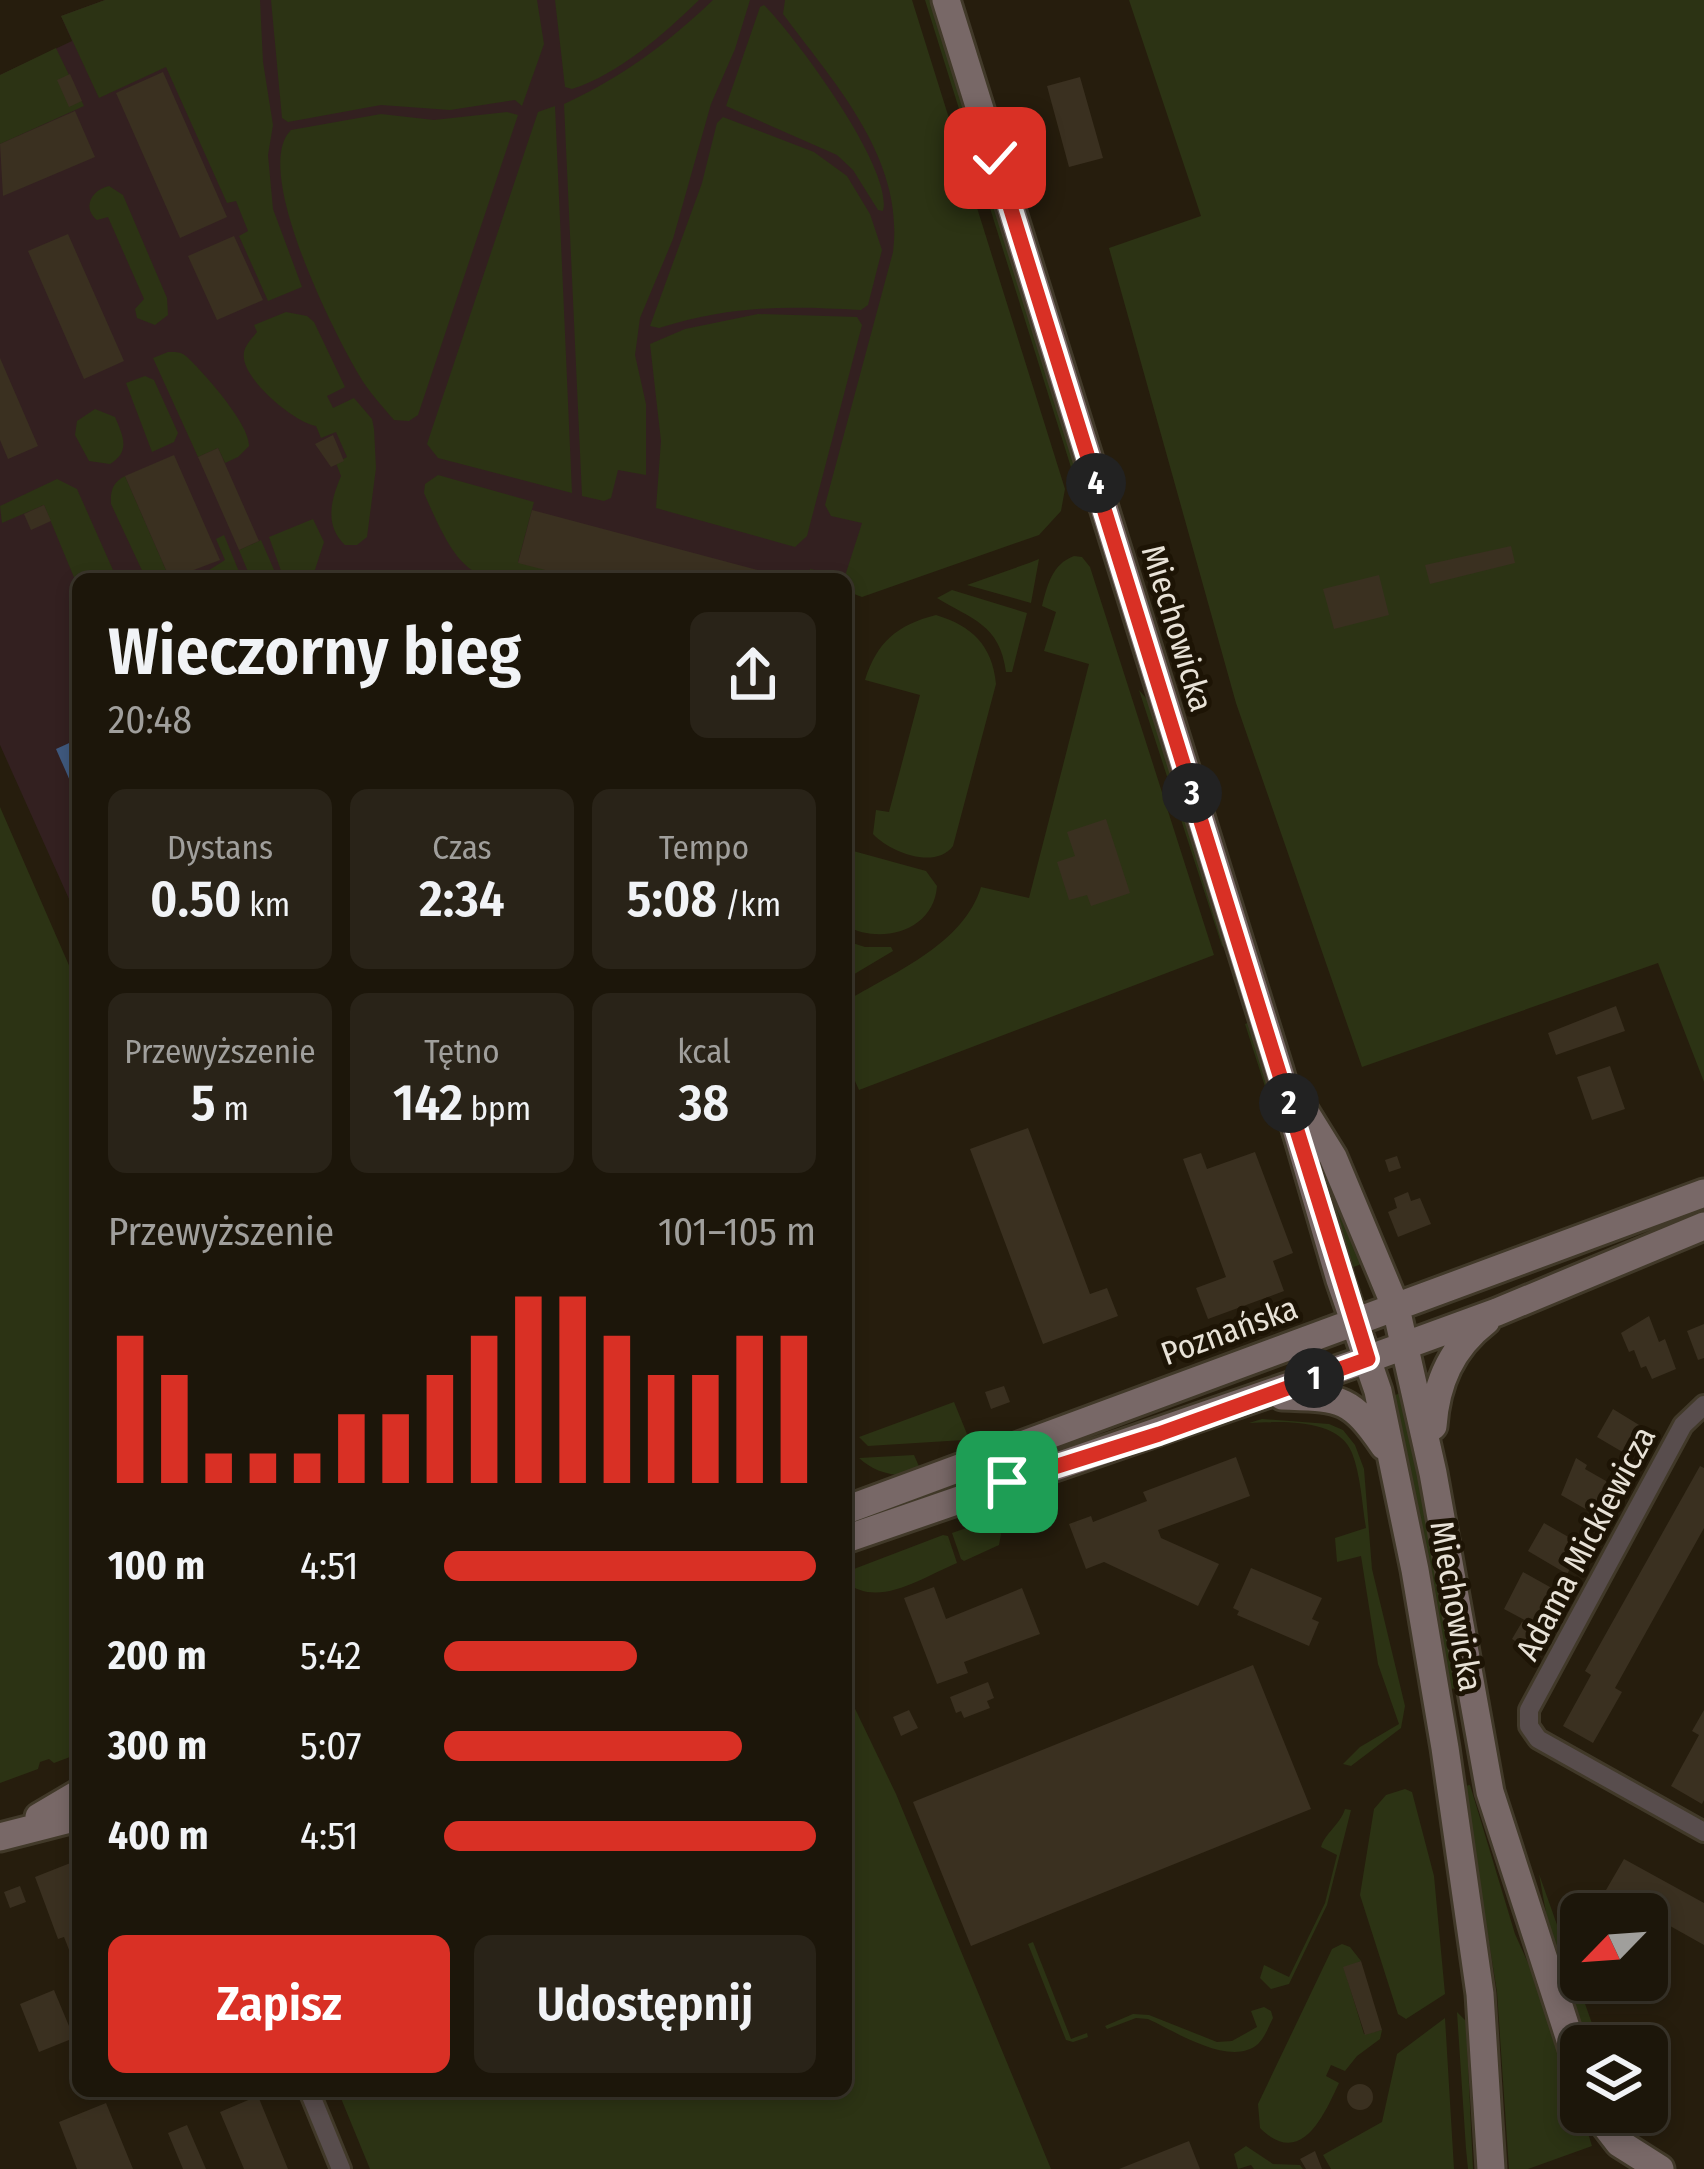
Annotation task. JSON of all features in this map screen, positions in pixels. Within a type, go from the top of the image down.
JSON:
[{"type":"street","name":"Miechowicka","points":[[946,0],[1280,1070],[1394,1459],[1437,1696],[1480,1994],[1491,2169]]},
{"type":"street","name":"Miechowicka","points":[[1280,1070],[1333,1157],[1396,1308],[1433,1473],[1490,1792],[1565,2025]]},
{"type":"street","name":"Poznańska","points":[[852,1508],[1704,1193]]},
{"type":"street","points":[[852,1537],[1497,1312],[1704,1226]]},
{"type":"street","points":[[1433,1473],[1435,1391],[1467,1335],[1497,1312]]},
{"type":"street","points":[[1267,1395],[1322,1397],[1350,1404],[1362,1413],[1394,1459]]},
{"type":"street","name":"Adama Mickiewicza","points":[[1704,1405],[1683,1425],[1529,1710],[1529,1726],[1538,1739],[1704,1832]]},
{"type":"street","points":[[8,1834],[72,1797]]},
{"type":"street","points":[[8,1834],[72,1818]]},
{"type":"street","points":[[311,2097],[341,2169]]},
{"type":"street","points":[[1602,2133],[1613,2169]]},
{"type":"street","points":[[1611,2133],[1660,2169]]},
{"type":"shaded area","points":[[105,0],[906,0],[1051,472],[852,576],[72,573],[72,906],[0,745],[0,75],[72,41],[61,16]]},
{"type":"green space","points":[[105,0],[260,0],[273,125],[268,155],[273,209],[302,287],[268,301],[239,236],[248,231],[236,201],[227,203],[166,67],[99,98],[61,16]]},
{"type":"green space","points":[[271,0],[537,0],[544,44],[522,106],[515,100],[450,110],[381,105],[288,122],[282,118]]},
{"type":"green space","points":[[555,0],[699,0],[624,63],[572,89],[565,87]]},
{"type":"green space","points":[[713,0],[750,0],[711,104],[673,239],[640,318],[635,355],[646,404],[646,475],[618,470],[611,498],[582,496],[564,104],[643,58]]},
{"type":"green space","points":[[785,0],[912,0],[1065,489],[1061,511],[1039,535],[862,597],[852,593],[852,573],[846,573],[862,523],[831,516],[825,505],[893,252],[894,218],[888,185],[862,124],[783,14]]},
{"type":"green space","points":[[925,0],[935,0],[1092,507],[1084,509]]},
{"type":"green space","points":[[1129,0],[1704,0],[1704,1082],[1658,963],[1362,1067],[1236,703],[1109,248],[1201,216]]},
{"type":"green space","points":[[764,5],[818,73],[858,136],[882,191],[883,211],[837,155],[726,106]]},
{"type":"green space","points":[[56,48],[84,106],[0,144],[0,75]]},
{"type":"green space","points":[[555,106],[572,493],[438,458],[427,444],[538,112]]},
{"type":"green space","points":[[507,112],[518,115],[418,415],[409,421],[394,420],[359,375],[316,289],[288,214],[281,150],[291,130],[381,114],[434,120]]},
{"type":"green space","points":[[723,117],[814,152],[847,176],[870,214],[882,250],[868,305],[861,310],[736,311],[650,326],[702,183],[717,123]]},
{"type":"green space","points":[[109,186],[123,195],[167,298],[168,315],[155,325],[137,318],[135,309],[144,299],[108,217],[97,220],[90,210],[93,195]]},
{"type":"green space","points":[[286,312],[314,322],[345,387],[327,396],[333,408],[354,398],[372,419],[376,468],[367,537],[357,545],[345,545],[332,521],[341,476],[336,463],[347,457],[336,432],[321,438],[316,426],[284,409],[253,379],[244,359],[257,332],[254,325]]},
{"type":"green space","points":[[758,314],[857,317],[862,325],[807,536],[795,547],[656,508],[661,441],[650,344],[685,329]]},
{"type":"green space","points":[[168,352],[187,357],[234,412],[249,446],[238,457],[225,463],[218,448],[198,457],[153,358]]},
{"type":"green space","points":[[145,376],[154,380],[178,433],[174,442],[152,452],[126,383]]},
{"type":"green space","points":[[95,409],[115,417],[122,437],[121,454],[110,464],[89,461],[75,435],[77,421]]},
{"type":"green space","points":[[438,475],[534,502],[518,562],[558,573],[478,573],[466,565],[439,526],[424,493],[425,484]]},
{"type":"green space","points":[[125,476],[167,573],[143,573],[111,504],[118,481]]},
{"type":"green space","points":[[57,479],[77,489],[114,573],[72,573],[44,505],[2,523],[0,506]]},
{"type":"green space","points":[[313,519],[324,542],[314,573],[282,573],[269,537]]},
{"type":"green space","points":[[224,535],[240,573],[204,573],[225,560],[216,539]]},
{"type":"green space","points":[[261,540],[275,573],[249,573],[239,550]]},
{"type":"green space","points":[[1082,557],[1090,567],[1214,955],[859,1090],[852,1074],[852,998],[944,940],[972,907],[981,887],[1029,898],[1089,664],[1044,651],[1056,612],[1042,606],[1056,570],[1067,560]]},
{"type":"green space","points":[[1039,559],[1031,603],[967,585],[1029,563]]},
{"type":"green space","points":[[952,590],[1027,613],[1012,672],[1006,672],[997,643],[982,625],[937,598]]},
{"type":"green space","points":[[936,615],[978,639],[990,658],[996,684],[953,846],[935,857],[924,857],[901,852],[873,834],[876,810],[889,812],[920,695],[865,680],[890,637]]},
{"type":"green space","points":[[1139,690],[1152,705],[1233,952],[1222,946]]},
{"type":"green space","points":[[0,807],[72,972],[72,1756],[40,1762],[38,1769],[0,1783]]},
{"type":"green space","points":[[852,851],[926,871],[937,886],[926,914],[889,934],[852,929]]},
{"type":"green space","points":[[852,943],[893,951],[852,975]]},
{"type":"green space","points":[[1252,1021],[1327,1280],[1245,1024]]},
{"type":"green space","points":[[1316,1153],[1369,1261],[1351,1268]]},
{"type":"green space","points":[[1404,1392],[1460,1688],[1447,1689],[1420,1523],[1392,1396]]},
{"type":"green space","points":[[954,1402],[967,1434],[964,1440],[868,1446],[859,1437]]},
{"type":"green space","points":[[1262,1419],[1329,1424],[1343,1430],[1364,1469],[1372,1569],[1405,1706],[1401,1728],[1351,1766],[1343,1764],[1360,1747],[1399,1724],[1378,1664],[1361,1556],[1337,1562],[1335,1538],[1366,1528],[1357,1471],[1352,1453],[1335,1433],[1307,1424],[1249,1423]]},
{"type":"green space","points":[[914,1455],[921,1471],[905,1475],[880,1471],[859,1458]]},
{"type":"green space","points":[[995,1518],[999,1545],[961,1559],[952,1533]]},
{"type":"green space","points":[[943,1535],[948,1536],[957,1563],[886,1592],[852,1586],[852,1570]]},
{"type":"green space","points":[[852,1702],[896,1794],[1051,2169],[370,2169],[340,2097],[852,2097]]},
{"type":"green space","points":[[1470,1785],[1515,1934],[1560,2044],[1560,2133],[1588,2133],[1592,2146],[1528,2169],[1509,2169],[1497,1992],[1464,1786]]},
{"type":"green space","points":[[1405,1789],[1412,1792],[1434,1876],[1445,1994],[1406,2019],[1398,2014],[1360,1895],[1374,1809],[1386,1795]]},
{"type":"green space","points":[[1345,1809],[1351,1810],[1327,1905],[1289,1984],[1271,1989],[1260,1978],[1264,1965],[1289,1977],[1325,1903],[1337,1855],[1321,1847]]},
{"type":"green space","points":[[1539,1874],[1560,1933],[1560,1967]]},
{"type":"green space","points":[[1033,1942],[1071,2039],[1087,2033],[1088,2037],[1066,2040],[1028,1944]]},
{"type":"green space","points":[[1342,1944],[1361,1961],[1344,1968],[1364,2034],[1382,2030],[1380,2039],[1345,2071],[1331,2065],[1326,2076],[1339,2083],[1326,2109],[1309,2133],[1288,2143],[1260,2128],[1258,2104],[1332,1949]]},
{"type":"green space","points":[[1571,2001],[1584,2001],[1593,2025],[1578,2025]]},
{"type":"green space","points":[[1264,2007],[1273,2018],[1258,2044],[1233,2052],[1203,2045],[1148,2019],[1105,2026],[1133,2014],[1149,2015],[1217,2042],[1232,2041],[1257,2027],[1251,2011]]},
{"type":"green space","points":[[1457,2012],[1466,2021],[1473,2169],[1468,2169]]},
{"type":"green space","points":[[1445,2018],[1454,2169],[1331,2169],[1323,2155],[1382,2122],[1397,2054]]},
{"type":"green space","points":[[1246,2146],[1273,2164],[1303,2169],[1254,2169],[1251,2165],[1238,2169],[1234,2154]]},
{"type":"water","points":[[72,742],[72,785],[56,749]]},
{"type":"building","points":[[163,72],[227,217],[180,238],[116,93]]},
{"type":"building","points":[[70,74],[82,101],[69,107],[57,80]]},
{"type":"building","points":[[1080,77],[1103,158],[1069,167],[1047,86]]},
{"type":"building","points":[[75,111],[95,157],[3,196],[0,144]]},
{"type":"building","points":[[68,234],[124,361],[84,379],[28,251]]},
{"type":"building","points":[[234,236],[263,300],[217,320],[188,256]]},
{"type":"building","points":[[0,358],[38,446],[8,459],[0,440]]},
{"type":"building","points":[[333,435],[344,461],[331,467],[315,444]]},
{"type":"building","points":[[218,448],[259,541],[239,550],[198,457]]},
{"type":"building","points":[[174,455],[220,560],[186,573],[167,573],[125,476]]},
{"type":"building","points":[[44,505],[51,521],[31,530],[24,514]]},
{"type":"building","points":[[532,510],[769,573],[557,573],[518,563]]},
{"type":"building","points":[[1511,546],[1515,563],[1430,584],[1425,565]]},
{"type":"building","points":[[1379,575],[1389,615],[1334,629],[1323,589]]},
{"type":"building","points":[[1106,819],[1130,893],[1091,906],[1087,895],[1069,900],[1057,862],[1075,856],[1067,832]]},
{"type":"building","points":[[1616,1006],[1625,1031],[1556,1055],[1548,1033]]},
{"type":"building","points":[[1610,1066],[1625,1109],[1592,1120],[1577,1077]]},
{"type":"building","points":[[1028,1128],[1090,1294],[1107,1288],[1118,1316],[1043,1344],[970,1149]]},
{"type":"building","points":[[1255,1152],[1293,1253],[1273,1261],[1284,1291],[1208,1319],[1196,1288],[1226,1277],[1183,1159],[1201,1153],[1207,1169]]},
{"type":"building","points":[[1397,1156],[1401,1168],[1389,1172],[1385,1160]]},
{"type":"building","points":[[1408,1192],[1411,1201],[1420,1198],[1431,1224],[1398,1237],[1388,1212],[1397,1208],[1394,1198]]},
{"type":"building","points":[[1649,1316],[1659,1342],[1665,1339],[1676,1369],[1652,1379],[1634,1350],[1629,1352],[1621,1333]]},
{"type":"building","points":[[1704,1324],[1704,1358],[1698,1360],[1687,1331]]},
{"type":"building","points":[[1004,1386],[1010,1402],[991,1409],[985,1392]]},
{"type":"building","points":[[1613,1409],[1644,1428],[1631,1457],[1597,1437]]},
{"type":"building","points":[[1236,1457],[1250,1496],[1158,1530],[1161,1538],[1219,1564],[1198,1606],[1104,1562],[1086,1569],[1069,1524],[1091,1516],[1093,1522],[1147,1501],[1143,1492]]},
{"type":"building","points":[[1576,1458],[1613,1485],[1596,1515],[1561,1495]]},
{"type":"building","points":[[1700,1466],[1704,1468],[1704,1528],[1615,1688],[1622,1692],[1593,1743],[1563,1726],[1591,1675],[1585,1671]]},
{"type":"building","points":[[1544,1523],[1579,1543],[1567,1574],[1528,1551]]},
{"type":"building","points":[[1251,1568],[1322,1598],[1312,1619],[1319,1622],[1309,1646],[1237,1615],[1239,1611],[1233,1608]]},
{"type":"building","points":[[1523,1572],[1557,1591],[1551,1612],[1541,1612],[1534,1625],[1504,1609]]},
{"type":"building","points":[[934,1587],[946,1619],[1022,1588],[1040,1634],[964,1662],[968,1673],[937,1684],[904,1598]]},
{"type":"building","points":[[1522,1622],[1547,1636],[1537,1654],[1512,1639]]},
{"type":"building","points":[[1253,1665],[1311,1809],[971,1946],[913,1802]]},
{"type":"building","points":[[988,1682],[994,1698],[987,1701],[990,1708],[964,1718],[961,1711],[956,1713],[950,1697]]},
{"type":"building","points":[[909,1710],[918,1728],[901,1736],[893,1717]]},
{"type":"building","points":[[1704,1710],[1702,1804],[1671,1786],[1699,1735],[1692,1731]]},
{"type":"building","points":[[1624,1859],[1704,1903],[1704,1945],[1668,1925],[1668,1893],[1606,1890]]},
{"type":"building","points":[[72,1862],[72,1957],[64,1937],[58,1939],[35,1877]]},
{"type":"building","points":[[20,1886],[26,1902],[10,1908],[4,1892]]},
{"type":"building","points":[[1361,1961],[1382,2030],[1365,2035],[1343,1967]]},
{"type":"building","points":[[54,1990],[72,2039],[39,2052],[20,2004]]},
{"type":"building","points":[[1360,2084],[1373,2097],[1360,2110],[1347,2097]]},
{"type":"building","points":[[258,2097],[288,2169],[244,2169],[220,2112]]},
{"type":"building","points":[[106,2103],[133,2169],[77,2169],[59,2122]]},
{"type":"building","points":[[187,2125],[206,2169],[183,2169],[168,2133]]},
{"type":"building","points":[[1189,2141],[1200,2169],[1119,2169]]},
{"type":"building","points":[[1315,2151],[1322,2169],[1306,2169],[1300,2159]]},
{"type":"route","points":[[995,158],[1280,1070],[1343,1291],[1368,1359],[1102,1454],[1007,1482]]}]
